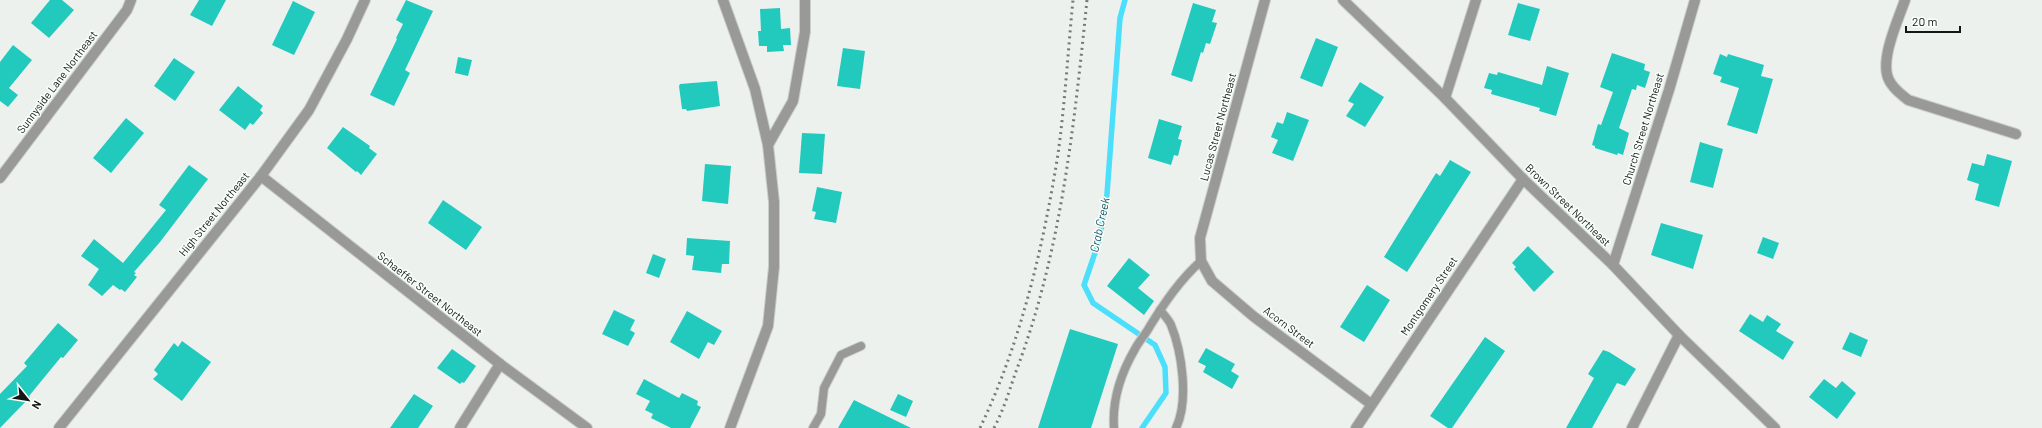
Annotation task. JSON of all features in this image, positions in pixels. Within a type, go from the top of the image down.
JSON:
[{"type":"street","name":"Sunnyside Lane Northeast","points":[[0,178],[127,10],[131,0]]},
{"type":"street","name":"High Street Northeast","points":[[59,428],[260,176],[309,110],[365,0]]},
{"type":"street","points":[[723,0],[755,89],[768,145],[774,202],[774,267],[768,326],[730,428]]},
{"type":"street","points":[[768,145],[793,101],[805,32],[805,0]]},
{"type":"street","name":"Lucas Street Northeast","points":[[1201,261],[1200,238],[1265,0]]},
{"type":"street","name":"Brown Street Northeast","points":[[1343,0],[1445,98],[1523,179],[1613,266],[1679,335],[1775,428]]},
{"type":"street","points":[[1445,98],[1476,0]]},
{"type":"street","name":"Church Street Northeast","points":[[1613,266],[1695,0]]},
{"type":"street","points":[[1905,0],[1887,53],[1885,68],[1888,80],[1896,90],[1908,100],[2016,134]]},
{"type":"street","name":"Schaeffer Street Northeast","points":[[260,176],[500,364],[587,428]]},
{"type":"street","name":"Montgomery Street","points":[[1356,428],[1523,179]]},
{"type":"street","name":"Acorn Street","points":[[1201,261],[1212,281],[1253,316],[1371,404]]},
{"type":"street","points":[[1632,428],[1679,335]]},
{"type":"street","points":[[460,428],[500,364]]},
{"type":"lane","points":[[1114,428],[1115,399],[1123,373],[1135,348],[1149,329],[1172,291],[1187,273],[1201,261]]},
{"type":"lane","points":[[1160,310],[1171,323],[1182,368],[1181,418],[1176,428]]},
{"type":"lane","points":[[813,428],[821,414],[824,388],[841,355],[860,346]]},
{"type":"building","points":[[50,0],[62,0],[74,10],[49,38],[31,23]]},
{"type":"building","points":[[199,0],[226,0],[212,26],[190,15]]},
{"type":"building","points":[[406,0],[433,11],[405,70],[410,73],[394,106],[370,95],[403,24],[396,20]]},
{"type":"building","points":[[293,1],[315,12],[294,55],[272,45]]},
{"type":"building","points":[[1193,3],[1216,10],[1212,22],[1217,23],[1210,44],[1206,43],[1203,53],[1201,52],[1192,82],[1171,75]]},
{"type":"building","points":[[1518,3],[1540,9],[1530,41],[1508,35]]},
{"type":"building","points":[[780,8],[781,29],[790,28],[791,45],[783,45],[784,51],[767,52],[767,46],[759,46],[758,31],[761,31],[760,9]]},
{"type":"building","points":[[1316,38],[1338,47],[1322,87],[1300,78]]},
{"type":"building","points":[[13,45],[32,60],[9,88],[18,95],[8,107],[0,101],[0,62]]},
{"type":"building","points":[[843,48],[865,51],[860,89],[837,86]]},
{"type":"building","points":[[1612,53],[1645,64],[1644,70],[1650,72],[1645,88],[1637,85],[1636,90],[1632,89],[1619,128],[1629,133],[1623,155],[1618,153],[1617,155],[1595,148],[1595,146],[1592,145],[1598,124],[1601,125],[1613,92],[1600,87]]},
{"type":"building","points":[[1720,54],[1727,57],[1728,54],[1764,65],[1761,76],[1773,79],[1757,134],[1727,125],[1739,88],[1720,82],[1722,77],[1713,74]]},
{"type":"building","points":[[458,57],[472,60],[468,76],[455,73]]},
{"type":"building","points":[[174,58],[195,72],[175,101],[154,86]]},
{"type":"building","points":[[1547,66],[1569,73],[1556,116],[1539,111],[1540,108],[1491,94],[1492,90],[1484,88],[1489,73],[1497,75],[1498,72],[1542,85]]},
{"type":"building","points":[[717,81],[720,106],[687,111],[686,109],[682,109],[680,84]]},
{"type":"building","points":[[1360,82],[1384,97],[1365,127],[1346,116],[1354,104],[1348,101]]},
{"type":"building","points":[[238,86],[263,106],[260,110],[263,113],[253,125],[250,123],[245,130],[219,110]]},
{"type":"building","points":[[1287,112],[1309,120],[1293,161],[1272,153],[1278,140],[1271,137],[1277,122],[1283,124]]},
{"type":"building","points":[[126,118],[144,133],[111,173],[93,158]]},
{"type":"building","points":[[1159,119],[1182,126],[1178,139],[1182,140],[1178,156],[1174,155],[1171,165],[1148,158]]},
{"type":"building","points":[[343,127],[370,146],[369,148],[377,154],[361,175],[327,148]]},
{"type":"building","points":[[802,133],[825,134],[822,174],[799,173]]},
{"type":"building","points":[[1700,142],[1723,149],[1713,188],[1690,182]]},
{"type":"building","points":[[1987,154],[2012,161],[1999,207],[1975,200],[1979,184],[1967,180],[1972,163],[1984,166]]},
{"type":"building","points":[[1450,160],[1471,172],[1407,272],[1384,257],[1436,173],[1440,176]]},
{"type":"building","points":[[705,164],[731,166],[728,204],[702,201]]},
{"type":"building","points":[[189,165],[208,179],[160,242],[134,272],[136,273],[134,275],[137,277],[125,292],[113,285],[102,296],[88,285],[99,269],[81,256],[94,239],[123,263],[166,210],[159,205]]},
{"type":"building","points":[[817,187],[842,192],[836,223],[814,219],[816,212],[812,211]]},
{"type":"building","points":[[443,200],[482,227],[466,250],[428,223]]},
{"type":"building","points":[[1661,223],[1703,235],[1693,269],[1651,255]]},
{"type":"building","points":[[1763,237],[1779,243],[1773,259],[1757,253]]},
{"type":"building","points":[[687,238],[730,241],[729,264],[722,264],[721,273],[692,270],[694,256],[686,255]]},
{"type":"building","points":[[1528,246],[1554,272],[1534,292],[1514,269],[1516,267],[1512,263]]},
{"type":"building","points":[[653,254],[666,259],[659,278],[646,273]]},
{"type":"building","points":[[1129,258],[1150,275],[1138,288],[1154,301],[1144,315],[1107,286]]},
{"type":"building","points":[[1367,285],[1390,300],[1364,342],[1340,327]]},
{"type":"building","points":[[614,310],[635,320],[630,330],[635,333],[628,346],[602,334]]},
{"type":"building","points":[[687,311],[722,331],[714,345],[708,342],[699,359],[670,342]]},
{"type":"building","points":[[1750,314],[1763,322],[1767,315],[1781,324],[1776,331],[1794,342],[1783,360],[1739,331]]},
{"type":"building","points":[[58,323],[78,340],[63,358],[61,357],[29,396],[30,397],[0,428],[0,394],[27,366],[24,363]]},
{"type":"building","points":[[1070,329],[1118,344],[1091,428],[1038,428]]},
{"type":"building","points":[[1850,332],[1868,340],[1861,357],[1842,349]]},
{"type":"building","points":[[1485,337],[1505,351],[1452,428],[1448,428],[1430,416]]},
{"type":"building","points":[[182,341],[211,362],[182,401],[153,379],[158,374],[154,370],[174,343],[178,347]]},
{"type":"building","points":[[1206,348],[1235,364],[1231,371],[1239,376],[1232,389],[1203,372],[1206,366],[1198,362]]},
{"type":"building","points":[[452,349],[476,366],[464,383],[462,382],[460,384],[437,368]]},
{"type":"building","points":[[1603,350],[1609,352],[1636,369],[1625,386],[1617,383],[1592,428],[1566,428],[1594,378],[1588,374]]},
{"type":"building","points":[[644,379],[679,398],[682,393],[698,401],[697,405],[701,407],[690,428],[671,428],[651,418],[653,414],[645,410],[650,401],[636,394]]},
{"type":"building","points":[[1824,379],[1836,388],[1842,381],[1856,393],[1837,419],[1809,397]]},
{"type":"building","points":[[414,394],[433,406],[418,428],[390,428]]},
{"type":"building","points":[[898,394],[913,401],[906,417],[890,410]]},
{"type":"building","points":[[854,400],[911,428],[838,428]]},
{"type":"waterway","name":"Crab Creek","points":[[1125,0],[1120,18],[1107,194],[1099,241],[1084,285],[1093,303],[1155,345],[1165,367],[1166,393],[1142,428]]},
{"type":"railway","points":[[980,428],[995,395],[1019,328],[1038,259],[1058,154],[1065,96],[1073,0]]},
{"type":"railway","points":[[994,428],[1006,401],[1031,329],[1055,236],[1071,143],[1087,0]]}]
